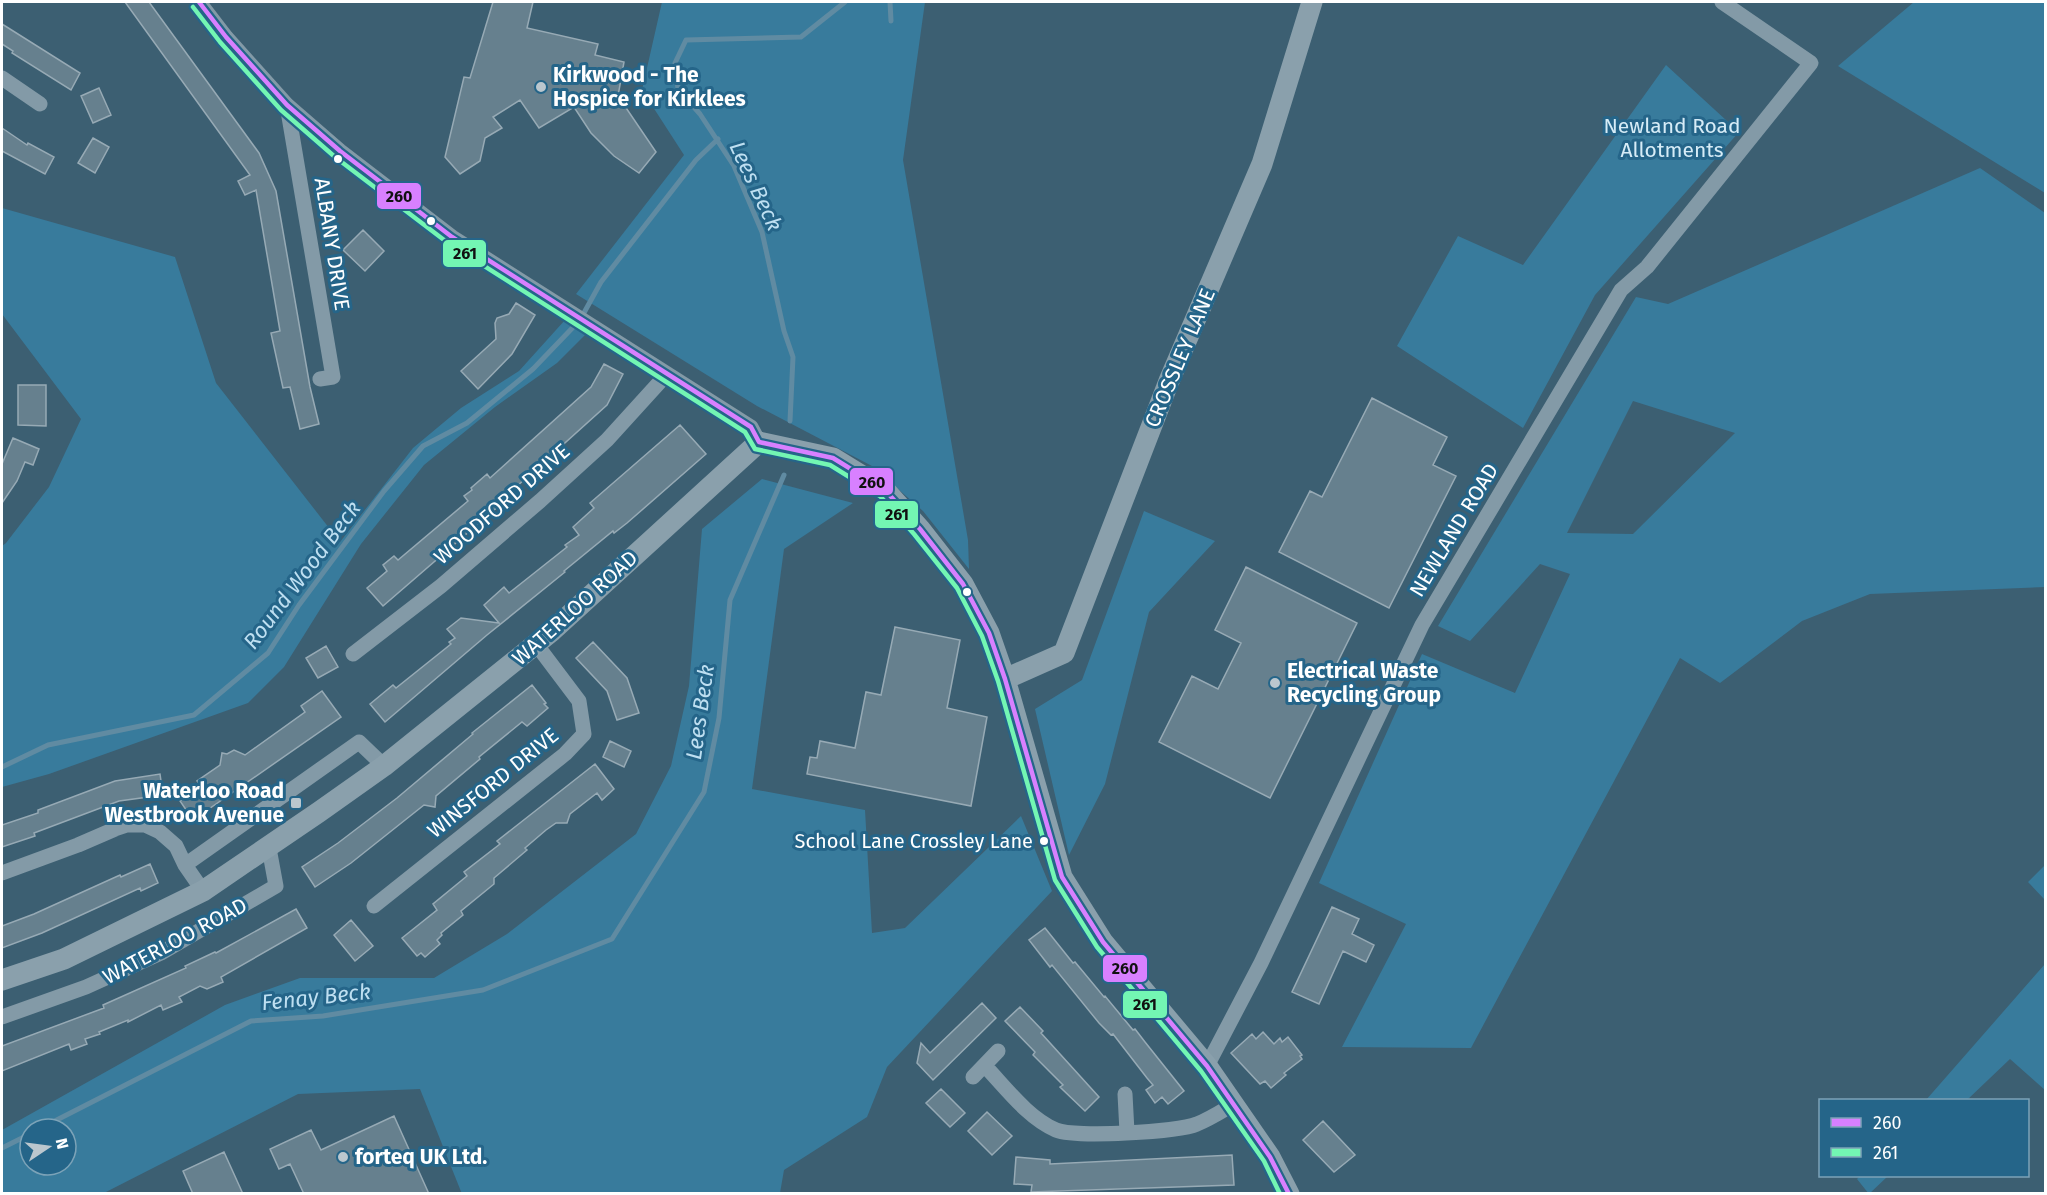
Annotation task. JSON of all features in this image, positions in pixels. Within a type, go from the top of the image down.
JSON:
[{"type":"street","points":[[199,2],[226,37],[287,105],[340,151],[452,237],[752,427],[759,442],[833,459],[885,490],[920,529],[963,584],[988,633],[1005,679],[1062,877],[1103,942],[1207,1066],[1270,1157],[1289,1194]]},
{"type":"street","name":"CROSSLEY LANE","points":[[1005,679],[1064,652],[1169,381],[1262,164],[1312,2]]},
{"type":"street","name":"NEWLAND ROAD","points":[[1207,1066],[1261,963],[1422,625],[1621,290],[1647,267],[1811,63],[1722,2]]},
{"type":"street","points":[[2,78],[40,104]]},
{"type":"street","name":"ALBANY DRIVE","points":[[287,105],[333,377],[320,380]]},
{"type":"street","name":"WOODFORD DRIVE","points":[[353,654],[441,586],[540,501],[607,440],[667,374]]},
{"type":"street","name":"WATERLOO ROAD","points":[[2,980],[64,959],[203,891],[269,848],[384,766],[536,644],[759,442]]},
{"type":"street","name":"WINSFORD DRIVE","points":[[374,906],[565,754],[584,734],[579,701],[536,644]]},
{"type":"street","points":[[185,865],[358,742],[384,766]]},
{"type":"street","points":[[2,873],[127,825],[145,825],[160,832],[176,846],[185,865],[203,891]]},
{"type":"street","name":"WATERLOO ROAD","points":[[2,1017],[86,987],[161,952],[276,886],[269,848]]},
{"type":"street","points":[[998,1052],[979,1072],[1030,1113],[1057,1131],[1089,1133],[1169,1131],[1197,1124],[1234,1104]]},
{"type":"street","points":[[1125,1094],[1127,1132]]},
{"type":"green space","points":[[662,2],[925,2],[903,160],[968,540],[969,569],[923,511],[872,466],[757,406],[576,294],[684,155],[642,90]]},
{"type":"green space","points":[[1914,2],[2045,2],[2045,193],[1838,66]]},
{"type":"green space","name":"Newland Road Allotments","points":[[1666,65],[1739,132],[1595,295],[1523,428],[1397,346],[1458,236],[1523,265]]},
{"type":"green space","points":[[1980,168],[2045,213],[2045,587],[1870,594],[1802,621],[1720,683],[1680,658],[1471,1048],[1342,1047],[1406,924],[1319,883],[1422,654],[1515,693],[1570,574],[1540,564],[1470,641],[1438,626],[1636,297],[1668,304]],"holes":[[[1633,401],[1735,433],[1633,534],[1567,533]]]},
{"type":"green space","points":[[2,208],[175,257],[216,383],[340,542],[413,448],[461,408],[519,371],[565,320],[586,334],[557,363],[495,407],[424,465],[361,544],[284,667],[248,703],[49,774],[2,787],[2,546],[49,487],[81,419],[2,314]]},
{"type":"green space","points":[[762,479],[853,503],[784,549],[752,789],[865,810],[872,933],[905,928],[1021,816],[1052,891],[887,1067],[867,1117],[784,1170],[780,1193],[462,1194],[420,1089],[298,1094],[104,1193],[2,1193],[2,1130],[18,1121],[18,1177],[78,1177],[78,1117],[25,1117],[225,1005],[300,978],[434,978],[507,934],[636,834],[671,766],[689,686],[702,529]]},
{"type":"green space","points":[[1144,511],[1215,541],[1149,612],[1105,784],[1069,855],[1035,709],[1082,680]]},
{"type":"green space","points":[[2045,865],[2045,900],[2028,882]]},
{"type":"green space","points":[[2045,964],[2045,1090],[2010,1059],[1968,1099],[1927,1099]]},
{"type":"green space","points":[[1859,1177],[1887,1177],[1869,1194],[1857,1179]]},
{"type":"building","points":[[125,2],[149,2],[259,153],[276,191],[310,387],[319,424],[300,429],[290,387],[283,388],[271,333],[280,331],[256,190],[245,195],[238,181],[250,175]]},
{"type":"building","name":"Kirkwood - The Hospice for Kirklees","points":[[493,2],[533,2],[527,28],[598,44],[595,55],[624,62],[618,96],[656,152],[639,173],[614,156],[591,133],[574,107],[539,128],[520,100],[493,117],[502,128],[485,138],[480,161],[460,174],[445,157],[464,77],[470,78]]},
{"type":"building","points":[[2,24],[80,73],[71,90],[12,53],[13,51],[2,44]]},
{"type":"building","points":[[99,88],[111,115],[93,123],[81,96]]},
{"type":"building","points":[[2,128],[27,145],[28,143],[54,157],[45,174],[2,151]]},
{"type":"building","points":[[93,138],[109,147],[95,173],[78,163]]},
{"type":"building","points":[[363,230],[384,251],[365,271],[343,250]]},
{"type":"building","points":[[516,303],[535,315],[512,354],[478,389],[461,371],[496,339],[497,318],[509,314]]},
{"type":"building","points":[[604,364],[623,374],[607,405],[506,496],[508,498],[383,606],[367,588],[387,571],[383,565],[394,556],[398,560],[468,501],[464,496],[472,490],[471,488],[487,474],[490,478],[591,387]]},
{"type":"building","points":[[18,385],[46,385],[46,426],[18,425]]},
{"type":"building","name":"Electrical Waste Recycling Group","points":[[1372,398],[1447,437],[1433,465],[1456,476],[1389,608],[1279,552],[1310,491],[1322,497]]},
{"type":"building","points":[[680,425],[706,454],[627,523],[614,533],[613,531],[564,571],[385,722],[370,704],[393,685],[396,688],[451,644],[449,642],[455,638],[447,629],[461,618],[499,623],[484,605],[504,587],[509,593],[567,547],[565,545],[579,535],[573,527],[594,508],[590,503]]},
{"type":"building","points":[[13,438],[39,449],[33,465],[25,462],[17,481],[2,503],[2,464]]},
{"type":"building","name":"Electrical Waste Recycling Group","points":[[1246,567],[1357,623],[1270,798],[1159,742],[1192,676],[1218,689],[1241,643],[1215,630]]},
{"type":"building","points":[[895,627],[960,640],[947,708],[987,717],[971,806],[807,774],[810,757],[817,758],[820,741],[855,748],[866,692],[881,695]]},
{"type":"building","points":[[593,642],[627,678],[639,713],[617,720],[607,691],[576,658]]},
{"type":"building","points":[[326,646],[338,667],[318,678],[306,658]]},
{"type":"building","points":[[532,685],[548,708],[527,726],[522,722],[479,757],[480,759],[436,796],[435,807],[424,805],[351,863],[315,887],[302,867],[397,798]]},
{"type":"building","points":[[322,691],[341,717],[193,820],[180,801],[201,786],[197,781],[220,765],[222,753],[227,754],[234,750],[245,755],[305,712],[301,706]]},
{"type":"building","points":[[610,741],[631,751],[624,767],[603,757]]},
{"type":"building","points":[[595,764],[614,789],[602,800],[597,793],[570,814],[567,823],[556,823],[546,830],[525,848],[527,850],[494,878],[494,884],[461,911],[463,915],[441,933],[442,935],[437,940],[440,944],[425,957],[421,953],[417,956],[402,938],[437,910],[433,904],[467,876],[464,872],[500,844],[497,841]]},
{"type":"building","points":[[160,774],[163,795],[119,801],[34,833],[35,836],[2,847],[2,825],[38,813],[38,810],[115,781]]},
{"type":"building","points":[[150,864],[158,883],[141,891],[140,888],[42,933],[2,948],[2,926]]},
{"type":"building","points":[[1332,907],[1359,919],[1352,934],[1374,945],[1366,962],[1343,951],[1319,1004],[1292,992]]},
{"type":"building","points":[[296,909],[307,928],[221,977],[223,982],[207,989],[200,986],[179,997],[182,1002],[163,1010],[161,1005],[128,1022],[128,1020],[99,1032],[100,1034],[85,1039],[87,1044],[71,1050],[69,1044],[2,1071],[2,1046],[104,1008],[103,1005],[186,968],[185,966],[216,953]]},
{"type":"building","points":[[351,920],[373,946],[355,961],[334,935]]},
{"type":"building","points":[[1045,928],[1073,963],[1075,962],[1133,1030],[1135,1029],[1184,1091],[1168,1104],[1162,1097],[1155,1103],[1146,1090],[1153,1085],[1113,1034],[1111,1035],[1099,1023],[1029,940]]},
{"type":"building","points":[[982,1003],[996,1018],[933,1080],[917,1063],[921,1043],[930,1053]]},
{"type":"building","points":[[1020,1007],[1099,1097],[1085,1111],[1060,1087],[1063,1085],[1033,1055],[1035,1052],[1005,1021]]},
{"type":"building","points":[[1263,1032],[1274,1044],[1280,1038],[1282,1042],[1288,1037],[1302,1055],[1300,1056],[1302,1059],[1284,1073],[1286,1075],[1271,1088],[1265,1081],[1260,1084],[1231,1053],[1252,1034],[1256,1039]]},
{"type":"building","points":[[941,1089],[965,1113],[950,1127],[926,1103]]},
{"type":"building","points":[[987,1112],[1012,1136],[992,1155],[968,1131]]},
{"type":"building","name":"forteq UK Ltd.","points":[[394,1116],[429,1194],[304,1194],[290,1164],[279,1169],[270,1149],[311,1130],[321,1150]]},
{"type":"building","points":[[1323,1121],[1355,1155],[1334,1172],[1303,1140]]},
{"type":"building","points":[[224,1152],[243,1194],[193,1194],[183,1171]]},
{"type":"building","points":[[1232,1155],[1234,1185],[1031,1192],[1032,1185],[1014,1184],[1016,1157],[1050,1160],[1050,1164]]},
{"type":"waterway","name":"Lees Beck","points":[[790,421],[793,357],[784,331],[762,232],[734,166],[700,114],[678,89],[675,63],[686,40],[801,37],[845,2]]},
{"type":"waterway","points":[[890,2],[891,21]]},
{"type":"waterway","name":"Round Wood Beck","points":[[2,767],[48,745],[194,715],[268,653],[299,605],[384,491],[423,446],[467,423],[533,369],[580,320],[601,282],[696,160],[718,139]]},
{"type":"waterway","name":"Fenay Beck","points":[[63,1117],[251,1021],[323,1016],[483,990],[612,939],[704,792],[719,718],[730,600],[784,475]]},
{"type":"waterway","name":"Fenay Beck","points":[[2,1148],[18,1140]]},
{"type":"transit line","name":"260","points":[[199,2],[226,37],[287,105],[340,151],[452,237],[751,427],[759,442],[833,458],[885,490],[920,529],[963,584],[989,633],[1005,679],[1062,877],[1103,942],[1207,1066],[1270,1157],[1289,1194]]},
{"type":"transit line","name":"261","points":[[193,7],[220,42],[281,110],[335,157],[448,243],[745,432],[755,449],[830,465],[880,496],[957,588],[982,636],[998,681],[1055,880],[1097,947],[1201,1071],[1264,1161],[1280,1194]]},
{"type":"place","name":"Kirkwood - The Hospice for Kirklees","points":[[541,87]]},
{"type":"place","name":"Electrical Waste Recycling Group","points":[[1275,683]]},
{"type":"place","name":"Waterloo Road Westbrook Avenue","points":[[296,803]]},
{"type":"place","name":"School Lane Crossley Lane","points":[[1044,841]]},
{"type":"place","name":"forteq UK Ltd.","points":[[343,1157]]}]
